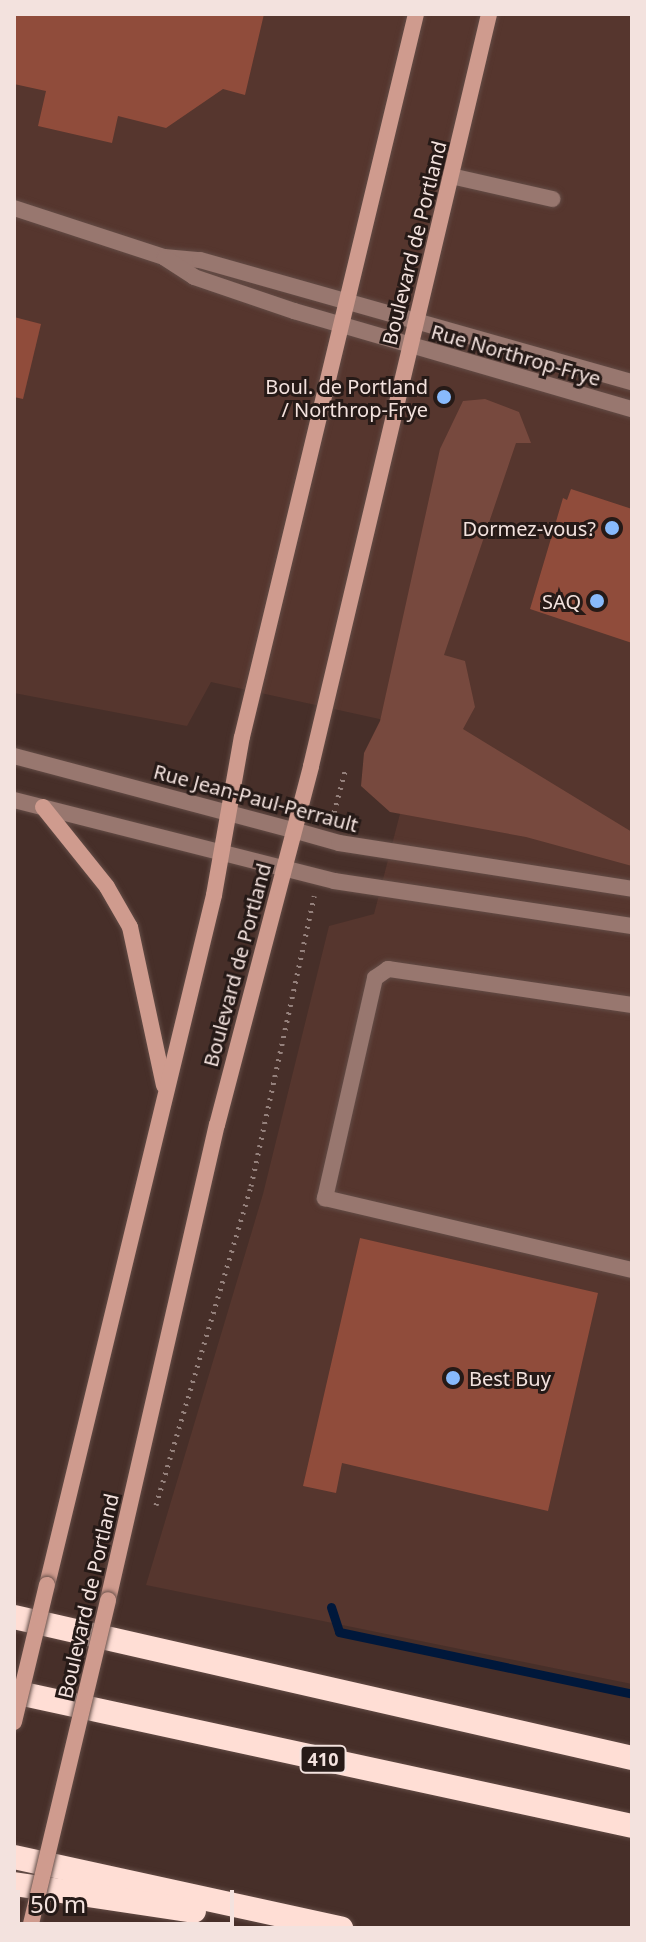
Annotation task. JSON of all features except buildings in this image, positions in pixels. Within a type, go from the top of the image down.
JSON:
[{"type":"highway","points":[[14,1617],[632,1758]]},
{"type":"highway","name":"410","points":[[14,1692],[632,1826]]},
{"type":"highway","points":[[14,1857],[341,1928]]},
{"type":"highway","points":[[14,1884],[309,1928]]},
{"type":"main road","name":"Boulevard de Portland","points":[[14,1722],[222,850],[252,691],[416,14]]},
{"type":"main road","name":"Boulevard de Portland","points":[[30,1928],[213,1140],[293,830],[489,14]]},
{"type":"main road","points":[[43,807],[107,887],[130,927],[165,1091]]},
{"type":"street","points":[[451,176],[552,199]]},
{"type":"street","name":"Rue Northrop-Frye","points":[[14,208],[164,257],[200,260],[632,382]]},
{"type":"street","name":"Rue Northrop-Frye","points":[[164,257],[194,277],[342,325],[632,409]]},
{"type":"street","name":"Rue Jean-Paul-Perrault","points":[[14,756],[339,843],[632,889]]},
{"type":"street","points":[[14,800],[222,850],[334,881],[632,926]]},
{"type":"street","points":[[632,1005],[388,969],[375,978],[325,1198],[632,1270]]},
{"type":"path","points":[[153,1514],[245,1209],[304,959],[307,926]]},
{"type":"shaded area","points":[[14,14],[632,14],[632,1684],[146,1585],[263,1194],[329,926],[374,914],[402,806],[384,720],[211,682],[187,726],[14,693]]},
{"type":"shaded area","points":[[485,399],[519,412],[531,443],[516,443],[444,655],[465,661],[475,707],[463,729],[632,832],[632,866],[526,837],[390,812],[361,786],[364,753],[380,721],[440,449],[463,401]]},
{"type":"waterway","points":[[331,1607],[339,1632],[632,1694]]},
{"type":"place","name":"Boul. de Portland / Northrop-Frye","points":[[444,397]]},
{"type":"place","name":"Dormez-vous?","points":[[612,528]]},
{"type":"place","name":"SAQ","points":[[597,601]]},
{"type":"place","name":"Best Buy","points":[[453,1378]]}]
